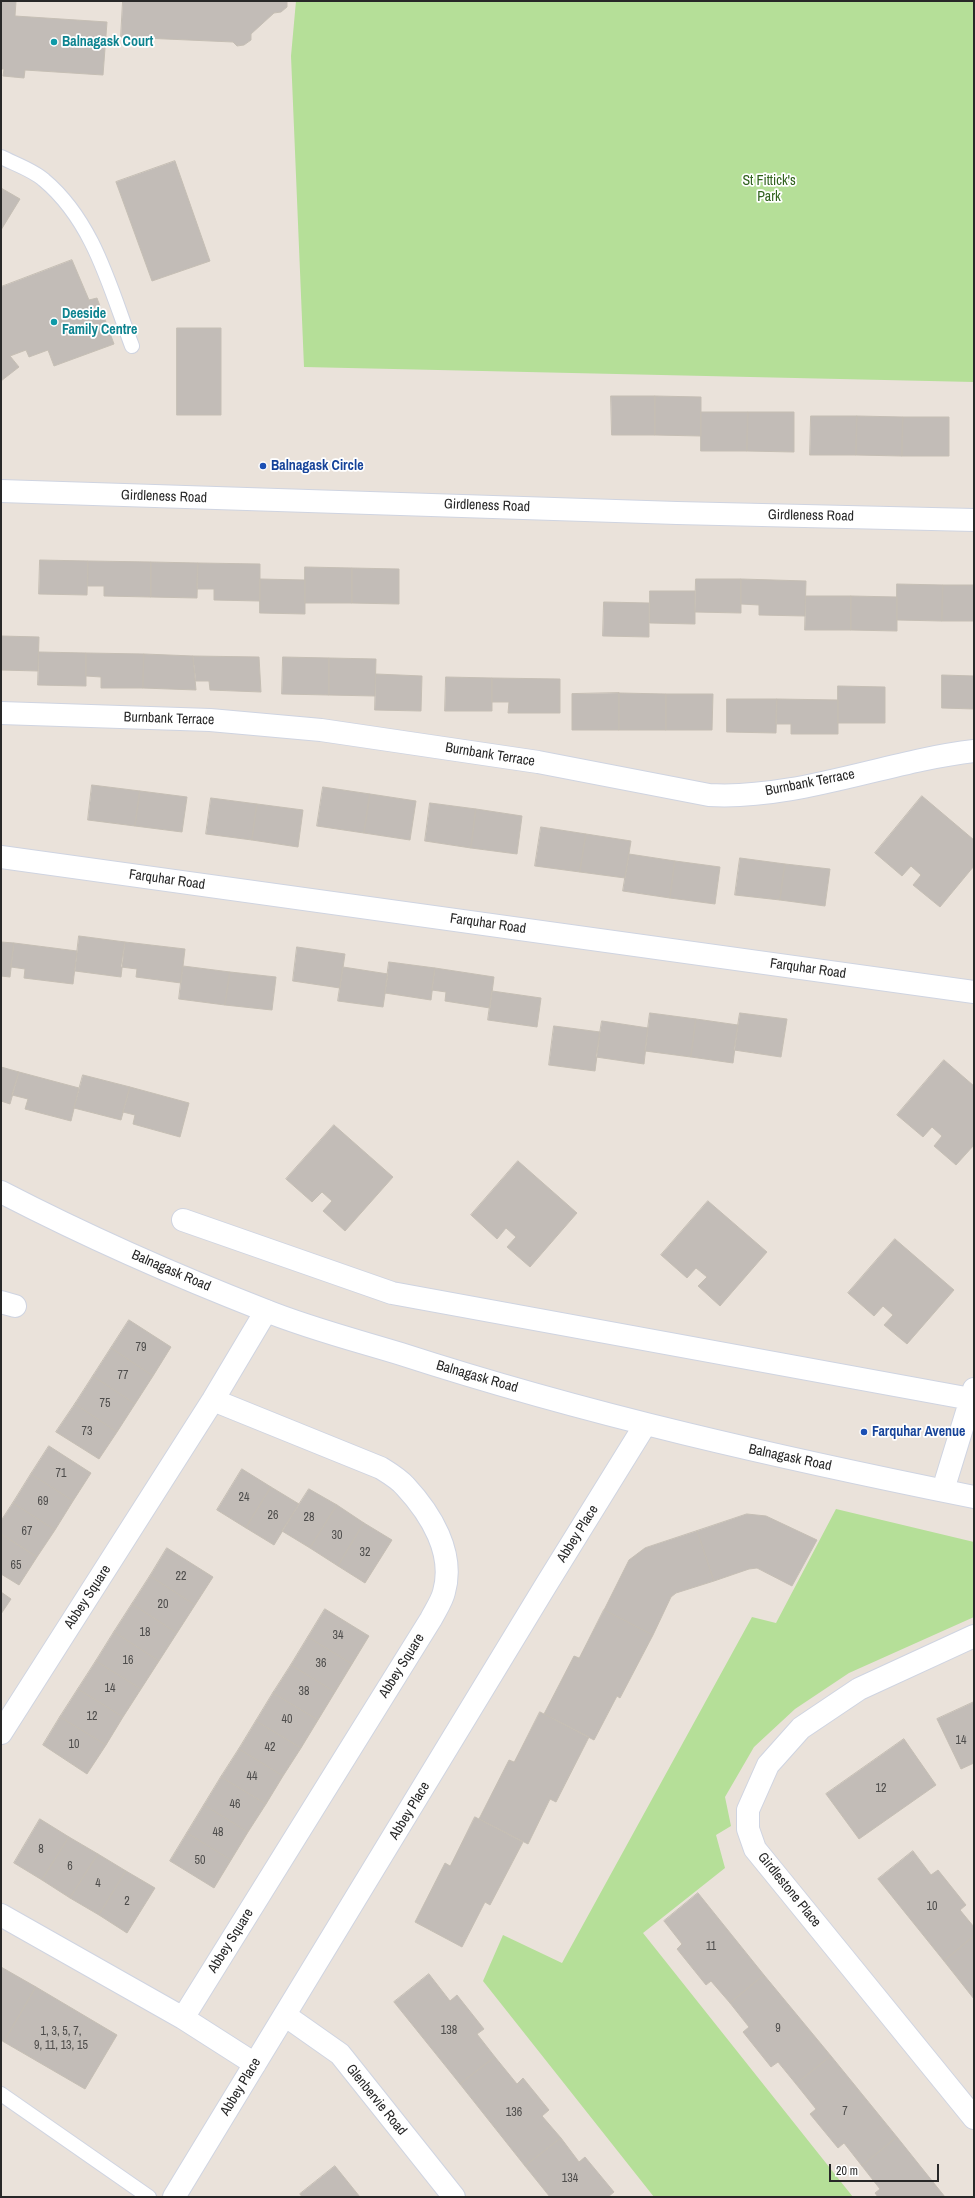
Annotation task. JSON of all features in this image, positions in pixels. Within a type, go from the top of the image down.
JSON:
[{"type":"street","name":"Girdleness Road","points":[[1,491],[677,513],[974,520]]},
{"type":"street","name":"Burnbank Terrace","points":[[1,713],[162,718],[266,724],[530,761],[709,795],[728,796],[778,791],[974,750]]},
{"type":"street","name":"Farquhar Road","points":[[1,857],[974,992]]},
{"type":"street","name":"Balnagask Road","points":[[1,1192],[85,1235],[266,1311],[460,1373],[645,1425],[974,1497]]},
{"type":"street","points":[[184,1220],[392,1293],[972,1394],[943,1490]]},
{"type":"street","name":"Abbey Square","points":[[1,1733],[213,1400],[266,1311]]},
{"type":"street","name":"Abbey Square","points":[[182,2018],[431,1620],[444,1592],[447,1572],[445,1552],[436,1529],[423,1508],[405,1485],[381,1468],[213,1400]]},
{"type":"street","name":"Abbey Place","points":[[174,2197],[286,2016],[546,1585],[645,1425]]},
{"type":"street","name":"Girdlestone Place","points":[[974,1636],[859,1689],[801,1728],[768,1765],[748,1810],[748,1829],[756,1849],[974,2118]]},
{"type":"street","points":[[1,1915],[182,2018],[255,2064]]},
{"type":"street","name":"Glenbervie Road","points":[[286,2016],[340,2054],[454,2197]]},
{"type":"lane","points":[[1,157],[43,179],[66,202],[87,233],[99,258],[132,346]]},
{"type":"lane","points":[[1,2094],[149,2197]]},
{"type":"green space","name":"St Fittick's Park","points":[[296,1],[974,1],[974,382],[304,367],[291,56]]},
{"type":"green space","points":[[836,1509],[974,1542],[974,1617],[849,1673],[795,1709],[754,1747],[725,1797],[731,1826],[716,1835],[725,1868],[643,1933],[853,2197],[654,2197],[483,1981],[503,1935],[562,1963],[752,1617],[776,1623]]},
{"type":"building","name":"Balnagask Court","points":[[1,1],[16,1],[15,16],[107,22],[103,75],[25,70],[24,78],[3,76],[4,69],[1,69]]},
{"type":"building","name":"Balnagask Court","points":[[123,1],[287,1],[287,7],[281,12],[274,13],[251,34],[251,40],[244,45],[237,46],[233,42],[121,37]]},
{"type":"building","points":[[175,161],[210,261],[152,281],[116,182]]},
{"type":"building","points":[[1,188],[20,199],[1,230]]},
{"type":"building","name":"Deeside Family Centre","points":[[72,260],[89,300],[97,298],[114,344],[54,366],[48,350],[29,357],[26,350],[10,356],[19,367],[1,381],[1,287]]},
{"type":"building","points":[[177,328],[221,328],[221,415],[177,415]]},
{"type":"building","points":[[611,396],[655,396],[655,435],[612,435]]},
{"type":"building","points":[[655,396],[701,397],[701,436],[655,435]]},
{"type":"building","points":[[701,412],[748,412],[747,451],[701,451]]},
{"type":"building","points":[[748,412],[794,412],[794,452],[747,451]]},
{"type":"building","points":[[811,416],[857,416],[856,455],[810,455]]},
{"type":"building","points":[[857,416],[903,417],[902,456],[856,455]]},
{"type":"building","points":[[903,417],[949,417],[949,456],[902,456]]},
{"type":"building","points":[[40,560],[88,561],[87,595],[39,594]]},
{"type":"building","points":[[88,561],[151,562],[151,597],[104,596],[104,586],[88,586]]},
{"type":"building","points":[[151,562],[198,563],[197,598],[151,597]]},
{"type":"building","points":[[198,563],[260,564],[260,601],[214,600],[214,589],[197,589]]},
{"type":"building","points":[[305,567],[352,568],[352,603],[305,603]]},
{"type":"building","points":[[352,568],[399,569],[399,604],[352,603]]},
{"type":"building","points":[[260,579],[305,580],[305,614],[260,613]]},
{"type":"building","points":[[696,579],[741,579],[741,613],[695,612]]},
{"type":"building","points":[[741,579],[806,581],[805,616],[759,615],[759,605],[741,604]]},
{"type":"building","points":[[897,584],[943,585],[942,621],[897,620]]},
{"type":"building","points":[[943,585],[974,585],[974,621],[942,621]]},
{"type":"building","points":[[650,591],[695,591],[695,624],[650,623]]},
{"type":"building","points":[[806,596],[851,596],[851,630],[805,630]]},
{"type":"building","points":[[851,596],[897,597],[897,631],[851,630]]},
{"type":"building","points":[[604,602],[649,603],[649,637],[603,636]]},
{"type":"building","points":[[1,636],[39,637],[38,671],[1,670]]},
{"type":"building","points":[[39,652],[86,653],[86,686],[38,685]]},
{"type":"building","points":[[86,653],[144,654],[143,688],[101,688],[101,677],[86,676]]},
{"type":"building","points":[[144,654],[193,656],[196,690],[143,688]]},
{"type":"building","points":[[193,656],[259,657],[261,692],[210,690],[209,681],[196,681]]},
{"type":"building","points":[[283,657],[329,658],[329,695],[282,694]]},
{"type":"building","points":[[329,658],[376,659],[375,696],[329,695]]},
{"type":"building","points":[[376,674],[422,676],[421,711],[375,710]]},
{"type":"building","points":[[942,675],[974,676],[974,709],[942,708]]},
{"type":"building","points":[[446,677],[492,678],[492,711],[445,711]]},
{"type":"building","points":[[492,678],[560,679],[560,713],[508,713],[509,702],[492,702]]},
{"type":"building","points":[[838,686],[885,687],[885,723],[838,723]]},
{"type":"building","points":[[619,693],[666,694],[666,730],[619,730]]},
{"type":"building","points":[[619,693],[619,730],[572,730],[572,694]]},
{"type":"building","points":[[666,694],[713,694],[712,730],[666,730]]},
{"type":"building","points":[[727,699],[777,699],[776,733],[727,732]]},
{"type":"building","points":[[777,699],[838,700],[838,734],[791,734],[791,724],[776,724]]},
{"type":"building","points":[[92,785],[140,791],[135,826],[88,820]]},
{"type":"building","points":[[323,787],[370,794],[364,833],[317,826]]},
{"type":"building","points":[[140,791],[187,797],[182,832],[135,826]]},
{"type":"building","points":[[370,794],[416,801],[410,840],[364,833]]},
{"type":"building","points":[[922,796],[974,840],[974,866],[940,907],[913,885],[921,875],[911,866],[902,876],[875,853]]},
{"type":"building","points":[[211,798],[257,804],[252,840],[206,834]]},
{"type":"building","points":[[430,803],[476,809],[471,848],[425,841]]},
{"type":"building","points":[[257,804],[303,810],[298,847],[252,840]]},
{"type":"building","points":[[476,809],[522,816],[517,854],[471,848]]},
{"type":"building","points":[[541,827],[586,834],[580,872],[535,866]]},
{"type":"building","points":[[586,834],[631,841],[625,878],[580,872]]},
{"type":"building","points":[[629,854],[675,861],[670,898],[623,891]]},
{"type":"building","points":[[740,858],[785,864],[780,900],[735,895]]},
{"type":"building","points":[[675,861],[720,867],[715,904],[670,898]]},
{"type":"building","points":[[785,864],[830,869],[825,906],[780,900]]},
{"type":"building","points":[[79,936],[125,942],[121,977],[75,971]]},
{"type":"building","points":[[1,942],[14,943],[10,977],[1,976]]},
{"type":"building","points":[[125,942],[185,949],[181,983],[136,977],[137,969],[121,967]]},
{"type":"building","points":[[14,943],[77,951],[73,984],[24,978],[25,969],[11,967]]},
{"type":"building","points":[[297,947],[345,954],[340,988],[293,981]]},
{"type":"building","points":[[389,962],[435,968],[431,1000],[385,993]]},
{"type":"building","points":[[183,966],[230,972],[225,1005],[179,999]]},
{"type":"building","points":[[343,967],[388,974],[383,1007],[338,1001]]},
{"type":"building","points":[[435,968],[494,977],[490,1008],[445,1001],[446,992],[432,990]]},
{"type":"building","points":[[230,972],[276,977],[272,1010],[225,1005]]},
{"type":"building","points":[[492,991],[541,998],[537,1027],[488,1020]]},
{"type":"building","points":[[650,1013],[696,1019],[691,1057],[645,1051]]},
{"type":"building","points":[[740,1013],[787,1019],[781,1057],[734,1050]]},
{"type":"building","points":[[696,1019],[738,1025],[733,1063],[691,1057]]},
{"type":"building","points":[[602,1021],[648,1028],[644,1064],[596,1057]]},
{"type":"building","points":[[554,1026],[600,1032],[595,1071],[549,1065]]},
{"type":"building","points":[[944,1060],[974,1086],[974,1145],[956,1165],[934,1146],[942,1136],[932,1127],[923,1137],[897,1115]]},
{"type":"building","points":[[1,1067],[19,1072],[10,1104],[1,1101]]},
{"type":"building","points":[[19,1072],[79,1088],[71,1121],[25,1109],[28,1099],[12,1095]]},
{"type":"building","points":[[83,1075],[130,1087],[121,1120],[74,1108]]},
{"type":"building","points":[[130,1087],[189,1103],[180,1137],[133,1124],[135,1115],[123,1112]]},
{"type":"building","points":[[334,1125],[393,1177],[345,1231],[323,1211],[332,1201],[322,1192],[312,1202],[286,1179]]},
{"type":"building","points":[[518,1161],[577,1213],[530,1267],[507,1247],[516,1237],[506,1228],[497,1239],[471,1215]]},
{"type":"building","points":[[708,1201],[767,1252],[720,1306],[698,1286],[707,1277],[696,1268],[687,1278],[661,1255]]},
{"type":"building","points":[[895,1239],[954,1290],[907,1344],[884,1325],[893,1315],[883,1306],[874,1316],[848,1293]]},
{"type":"building","points":[[129,1320],[171,1347],[153,1376],[111,1348]]},
{"type":"building","points":[[111,1348],[153,1376],[135,1404],[93,1376]]},
{"type":"building","points":[[93,1376],[135,1404],[117,1432],[75,1404]]},
{"type":"building","points":[[75,1404],[117,1432],[99,1459],[56,1432]]},
{"type":"building","points":[[49,1446],[91,1473],[73,1501],[31,1474]]},
{"type":"building","points":[[242,1469],[271,1487],[246,1528],[217,1510]]},
{"type":"building","points":[[31,1474],[73,1501],[55,1530],[13,1503]]},
{"type":"building","points":[[271,1487],[299,1504],[274,1545],[246,1528]]},
{"type":"building","points":[[309,1489],[337,1505],[310,1548],[282,1531]]},
{"type":"building","points":[[13,1503],[55,1530],[37,1557],[1,1534],[1,1521]]},
{"type":"building","points":[[337,1505],[364,1523],[338,1566],[310,1548]]},
{"type":"building","points":[[747,1514],[766,1516],[817,1540],[792,1586],[757,1568],[749,1569],[714,1581],[697,1531]]},
{"type":"building","points":[[364,1523],[392,1540],[365,1583],[338,1566]]},
{"type":"building","points":[[697,1531],[714,1581],[676,1593],[671,1597],[653,1635],[604,1610],[629,1560],[645,1548]]},
{"type":"building","points":[[1,1534],[37,1557],[19,1585],[1,1574]]},
{"type":"building","points":[[167,1548],[213,1577],[195,1605],[150,1576]]},
{"type":"building","points":[[150,1576],[195,1605],[177,1633],[132,1604]]},
{"type":"building","points":[[1,1592],[11,1599],[1,1614]]},
{"type":"building","points":[[132,1604],[177,1633],[159,1661],[114,1632]]},
{"type":"building","points":[[325,1609],[369,1636],[352,1664],[308,1637]]},
{"type":"building","points":[[604,1610],[653,1635],[620,1698],[617,1696],[594,1740],[544,1714],[574,1656],[579,1658]]},
{"type":"building","points":[[114,1632],[159,1661],[141,1689],[96,1661]]},
{"type":"building","points":[[308,1637],[352,1664],[335,1692],[291,1665]]},
{"type":"building","points":[[96,1661],[141,1689],[123,1717],[78,1689]]},
{"type":"building","points":[[291,1665],[335,1692],[318,1720],[273,1693]]},
{"type":"building","points":[[78,1689],[123,1717],[106,1745],[60,1717]]},
{"type":"building","points":[[273,1693],[318,1720],[301,1748],[256,1721]]},
{"type":"building","points":[[974,1702],[974,1763],[961,1769],[937,1719]]},
{"type":"building","points":[[540,1712],[589,1737],[556,1802],[550,1799],[528,1844],[479,1819],[509,1760],[514,1762]]},
{"type":"building","points":[[60,1717],[106,1745],[87,1774],[43,1745]]},
{"type":"building","points":[[256,1721],[301,1748],[283,1776],[239,1749]]},
{"type":"building","points":[[904,1739],[936,1785],[859,1839],[826,1794]]},
{"type":"building","points":[[239,1749],[283,1776],[266,1804],[221,1777]]},
{"type":"building","points":[[221,1777],[266,1804],[248,1832],[204,1805]]},
{"type":"building","points":[[204,1805],[248,1832],[231,1860],[187,1833]]},
{"type":"building","points":[[475,1817],[523,1842],[490,1905],[485,1902],[462,1947],[415,1922],[445,1863],[450,1866]]},
{"type":"building","points":[[40,1819],[69,1837],[42,1880],[14,1863]]},
{"type":"building","points":[[187,1833],[231,1860],[214,1888],[170,1861]]},
{"type":"building","points":[[69,1837],[98,1854],[70,1898],[42,1880]]},
{"type":"building","points":[[913,1851],[931,1875],[938,1870],[966,1905],[960,1910],[974,1927],[974,1936],[944,1961],[878,1879]]},
{"type":"building","points":[[98,1854],[126,1871],[99,1915],[70,1898]]},
{"type":"building","points":[[126,1871],[155,1888],[127,1933],[99,1915]]},
{"type":"building","points":[[698,1893],[764,1975],[730,2003],[711,1981],[706,1985],[677,1949],[682,1944],[664,1921]]},
{"type":"building","points":[[974,1936],[974,1999],[944,1961]]},
{"type":"building","points":[[1,1967],[36,1987],[4,2042],[1,2040]]},
{"type":"building","points":[[429,1974],[450,2001],[457,1995],[484,2029],[477,2034],[495,2057],[460,2084],[394,2002]]},
{"type":"building","points":[[764,1975],[831,2056],[796,2084],[778,2062],[771,2067],[743,2032],[749,2027],[730,2003]]},
{"type":"building","points":[[36,1987],[117,2035],[85,2089],[4,2042]]},
{"type":"building","points":[[831,2056],[897,2137],[862,2166],[844,2143],[838,2148],[810,2114],[816,2109],[796,2084]]},
{"type":"building","points":[[495,2057],[517,2084],[523,2078],[549,2110],[542,2116],[561,2138],[525,2166],[460,2084]]},
{"type":"building","points":[[897,2137],[945,2197],[878,2197],[875,2193],[880,2189],[862,2166]]},
{"type":"building","points":[[561,2138],[579,2162],[585,2157],[614,2192],[608,2197],[550,2197],[525,2166]]},
{"type":"building","points":[[335,2166],[360,2197],[302,2197],[300,2194]]},
{"type":"place","name":"Balnagask Court","points":[[54,42]]},
{"type":"place","name":"Deeside Family Centre","points":[[54,322]]},
{"type":"place","name":"Balnagask Circle","points":[[263,466]]},
{"type":"place","name":"Farquhar Avenue","points":[[864,1432]]}]
